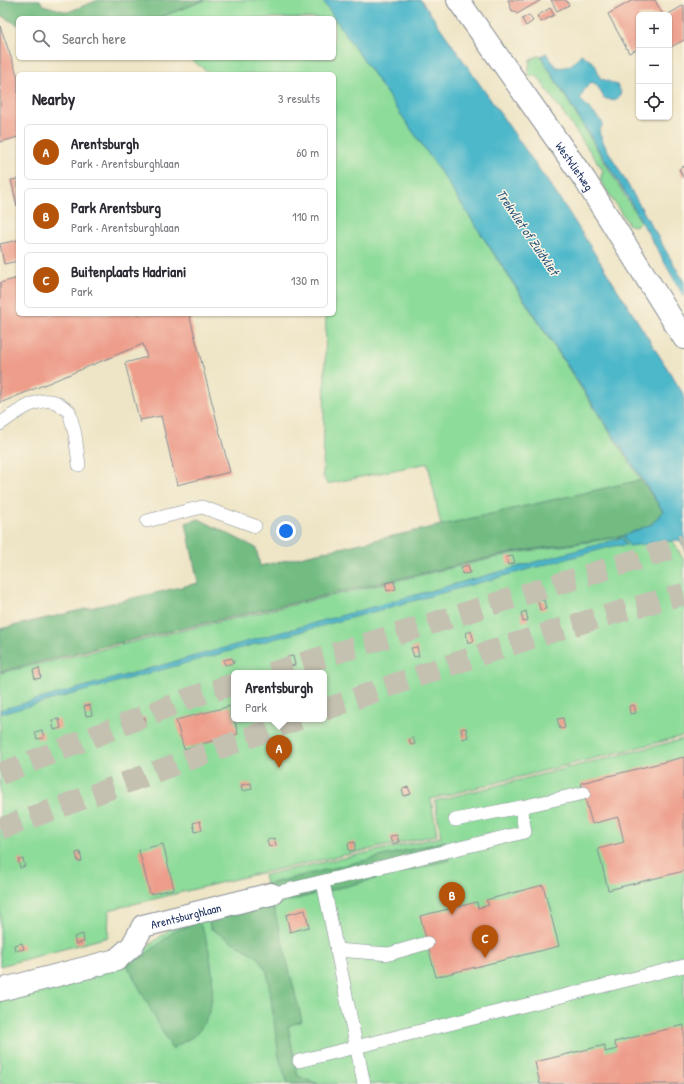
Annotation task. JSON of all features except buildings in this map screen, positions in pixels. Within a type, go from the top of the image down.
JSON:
[{"type":"street","name":"Westvlietweg","points":[[458,0],[585,180],[684,338]]},
{"type":"street","name":"Arentsburghlaan","points":[[0,990],[116,960],[132,946],[142,926],[270,894]]},
{"type":"lane","points":[[0,424],[23,409],[38,402],[55,402],[69,411],[75,434],[79,465]]},
{"type":"lane","points":[[147,521],[202,507],[255,526]]},
{"type":"lane","points":[[456,820],[584,793]]},
{"type":"lane","points":[[270,894],[525,832],[521,807]]},
{"type":"lane","points":[[323,882],[364,1084]]},
{"type":"lane","points":[[336,950],[389,954],[427,943]]},
{"type":"lane","points":[[299,1061],[684,966]]},
{"type":"green space","points":[[0,0],[40,0],[43,5],[68,12],[98,0],[205,0],[163,16],[16,16],[16,24],[0,15]]},
{"type":"green space","points":[[205,0],[322,0],[333,16],[164,16]]},
{"type":"green space","points":[[336,20],[438,168],[641,480],[441,526],[428,463],[327,484],[323,476],[326,316],[336,316],[336,72],[208,72],[192,60],[336,60]]},
{"type":"green space","points":[[540,55],[641,222],[635,226],[629,225],[600,180],[603,170],[537,76],[528,76],[530,60]]},
{"type":"green space","points":[[641,480],[663,511],[652,524],[623,536],[515,552],[80,652],[0,672],[0,629],[198,583],[186,523],[199,519],[256,548],[260,566]]},
{"type":"green space","points":[[667,530],[684,561],[684,736],[431,799],[437,835],[252,875],[109,910],[108,937],[0,966],[0,673],[515,553]]},
{"type":"green space","points":[[684,739],[684,1084],[0,1084],[0,999],[122,963],[141,952],[171,928],[270,903],[264,875],[441,837],[435,801]]},
{"type":"green space","points":[[445,841],[449,860],[273,905],[302,1021],[288,1026],[298,1076],[318,1084],[288,1084],[279,1057],[267,972],[258,957],[210,928],[209,920],[256,908],[259,886]]},
{"type":"green space","points":[[198,922],[205,936],[211,961],[213,983],[211,1005],[208,1016],[196,1034],[172,1049],[127,965],[145,955],[173,932]]},
{"type":"water","name":"Trekvliet of Zuidvliet","points":[[322,0],[421,0],[566,208],[684,395],[684,546],[680,540],[629,546],[623,536],[652,524],[663,511],[438,168],[336,20],[336,16],[333,16]]},
{"type":"water","points":[[546,53],[556,67],[570,65],[576,61],[581,54],[595,64],[600,78],[617,85],[621,92],[618,98],[614,101],[604,98],[597,85],[592,82],[584,90],[580,99],[603,123],[599,132],[603,142],[684,282],[684,297],[626,194],[541,56]]},
{"type":"water","points":[[622,538],[626,545],[613,546],[0,714],[0,710]]},
{"type":"tunnel","points":[[281,670],[684,545]]},
{"type":"tunnel","points":[[327,709],[413,678],[548,633],[684,594]]},
{"type":"tunnel","points":[[0,774],[190,698],[231,685]]},
{"type":"tunnel","points":[[0,829],[291,722]]},
{"type":"place","name":"Arentsburgh","points":[[279,768]]},
{"type":"place","name":"Park Arentsburg","points":[[452,915]]},
{"type":"place","name":"Buitenplaats Hadriani","points":[[485,958]]}]
